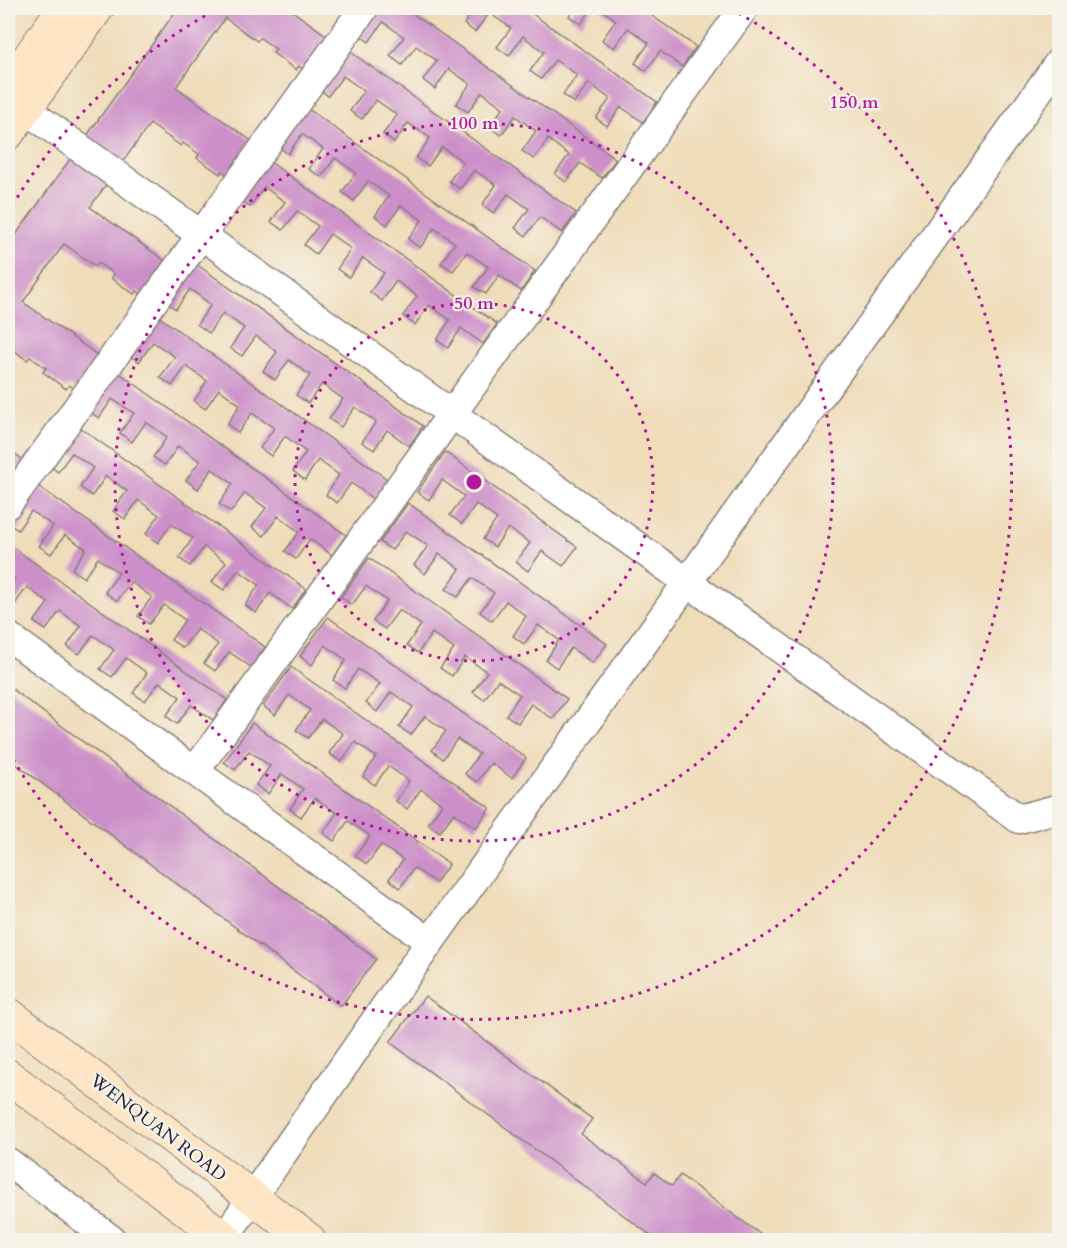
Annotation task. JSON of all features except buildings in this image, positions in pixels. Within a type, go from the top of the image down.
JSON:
[{"type":"main road","points":[[13,110],[64,8]]},
{"type":"main road","points":[[13,110],[97,8]]},
{"type":"main road","name":"WENQUAN ROAD","points":[[8,1014],[250,1198],[309,1240]]},
{"type":"main road","points":[[8,1076],[226,1239]]},
{"type":"street","points":[[8,504],[364,8]]},
{"type":"street","points":[[195,771],[744,8]]},
{"type":"street","points":[[226,1239],[250,1198],[430,942],[1059,61]]},
{"type":"street","points":[[13,110],[201,234],[1019,819],[1059,808]]},
{"type":"street","points":[[8,636],[430,942]]},
{"type":"street","points":[[8,1162],[112,1240]]}]
